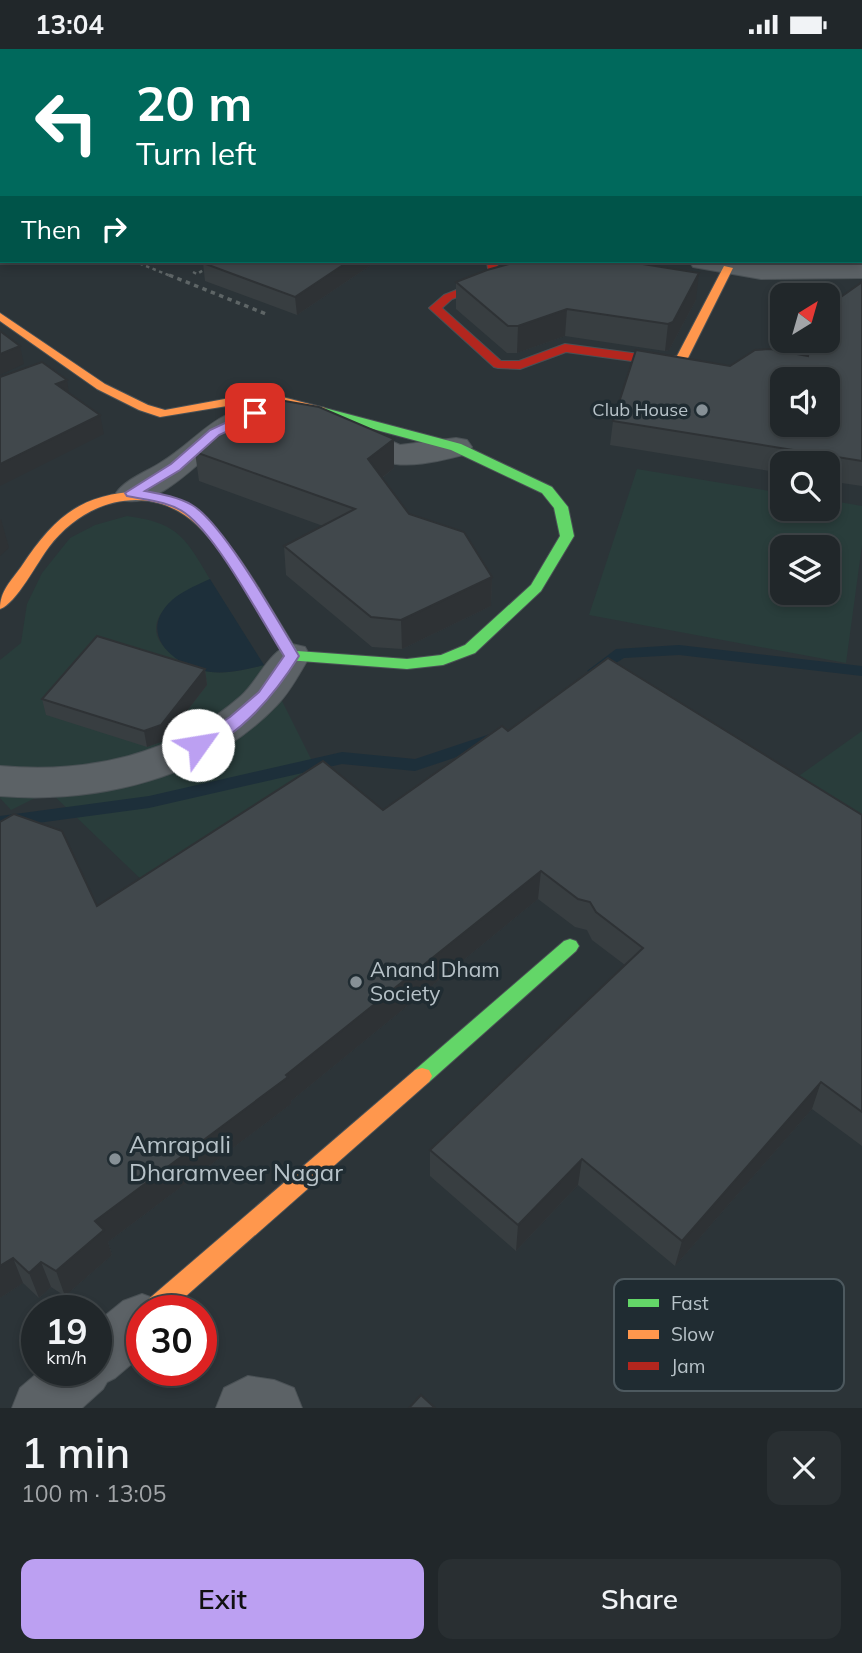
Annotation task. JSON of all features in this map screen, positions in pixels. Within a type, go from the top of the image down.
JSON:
[{"type":"street","points":[[492,263],[495,279],[486,286],[444,297],[435,308],[498,364],[520,365],[565,348],[667,363],[682,358],[728,268]]},
{"type":"street","points":[[709,263],[728,268],[783,274],[862,269]]},
{"type":"street","points":[[840,288],[862,287]]},
{"type":"street","points":[[0,316],[51,365],[152,413],[164,414],[263,396],[456,447],[547,490],[561,507],[567,535],[536,588],[470,649],[443,660],[407,664],[292,656]]},
{"type":"street","points":[[0,604],[18,584],[52,533],[71,516],[101,499],[132,493],[176,467],[214,432],[255,413],[298,418],[350,432],[393,454],[416,454],[456,447]]},
{"type":"street","points":[[132,493],[162,498],[188,509],[211,529],[292,656]]},
{"type":"street","points":[[0,781],[55,783],[109,776],[154,763],[198,745],[236,721],[264,696],[292,656]]},
{"type":"street","points":[[170,1295],[570,946]]},
{"type":"street","points":[[112,1345],[126,1333]]},
{"type":"street","points":[[40,1408],[65,1386]]},
{"type":"street","points":[[244,1408],[248,1404],[274,1408]]},
{"type":"path","points":[[138,263],[266,314]]},
{"type":"path","points":[[212,263],[193,272],[197,274],[214,263]]},
{"type":"green space","points":[[637,469],[770,491],[770,521],[840,521],[840,502],[862,506],[862,545],[846,663],[589,615]]},
{"type":"green space","points":[[127,516],[158,523],[178,534],[194,552],[210,579],[186,592],[164,609],[156,631],[160,642],[181,661],[205,671],[231,672],[264,665],[320,777],[148,886],[49,791],[11,810],[0,798],[0,660],[21,643],[27,604],[42,573],[70,538],[95,525]]},
{"type":"green space","points":[[862,731],[862,826],[789,783]]},
{"type":"water","points":[[210,579],[264,665],[231,672],[198,669],[175,657],[159,639],[157,628],[160,616],[168,604],[177,596]]},
{"type":"building","points":[[203,263],[346,263],[295,297]]},
{"type":"building","points":[[512,263],[636,263],[699,273],[673,322],[668,324],[567,309],[518,326],[508,326],[456,282]]},
{"type":"building","points":[[862,282],[862,461],[840,457],[840,451],[800,451],[613,421],[636,350],[730,366],[755,350],[770,349],[770,353],[808,356],[808,353],[840,353],[840,298]]},
{"type":"building","points":[[0,331],[20,346],[0,354]]},
{"type":"building","points":[[42,362],[67,380],[56,384],[100,415],[0,464],[0,377]]},
{"type":"building","points":[[257,397],[319,407],[394,439],[368,459],[409,514],[464,532],[492,577],[401,620],[371,617],[284,546],[355,509],[195,452]]},
{"type":"building","points":[[97,636],[205,669],[161,725],[144,731],[42,699]]},
{"type":"building","points":[[608,658],[862,815],[862,1112],[821,1082],[682,1241],[582,1159],[518,1225],[430,1150],[643,948],[596,912],[590,902],[578,899],[541,871],[286,1075],[288,1077],[95,1221],[104,1230],[56,1271],[41,1262],[29,1273],[13,1258],[0,1266],[0,822],[14,814],[62,831],[97,906],[323,761],[383,810],[502,726],[508,731]]},
{"type":"building","points":[[421,1395],[435,1408],[409,1408]]},
{"type":"waterway","points":[[595,671],[621,653],[679,650],[862,671]]},
{"type":"waterway","points":[[0,822],[149,802],[342,758],[415,765],[496,738]]},
{"type":"traffic: fast","points":[[253,590],[292,656],[407,664],[443,660],[470,649],[536,588],[567,536],[561,507],[547,490],[456,447],[321,411]]},
{"type":"traffic: fast","points":[[422,1076],[570,946]]},
{"type":"traffic: slow","points":[[669,362],[682,358],[728,268]]},
{"type":"traffic: slow","points":[[0,316],[101,386],[144,408],[164,414],[263,396],[321,411]]},
{"type":"traffic: slow","points":[[0,604],[45,542],[68,518],[88,505],[119,496],[142,495],[164,499],[182,508],[215,536],[253,590]]},
{"type":"traffic: slow","points":[[170,1295],[422,1076]]},
{"type":"traffic: jam","points":[[492,263],[495,279],[448,297],[435,308],[498,364],[520,365],[565,348],[669,362]]},
{"type":"place","name":"Club House","points":[[702,410]]},
{"type":"place","name":"Anand Dham Society","points":[[356,982]]},
{"type":"place","name":"Amrapali Dharamveer Nagar","points":[[115,1159]]},
{"type":"route","points":[[198,745],[236,721],[264,696],[292,656],[245,578],[211,529],[188,509],[162,498],[132,493],[176,467],[214,432],[255,413]]}]
